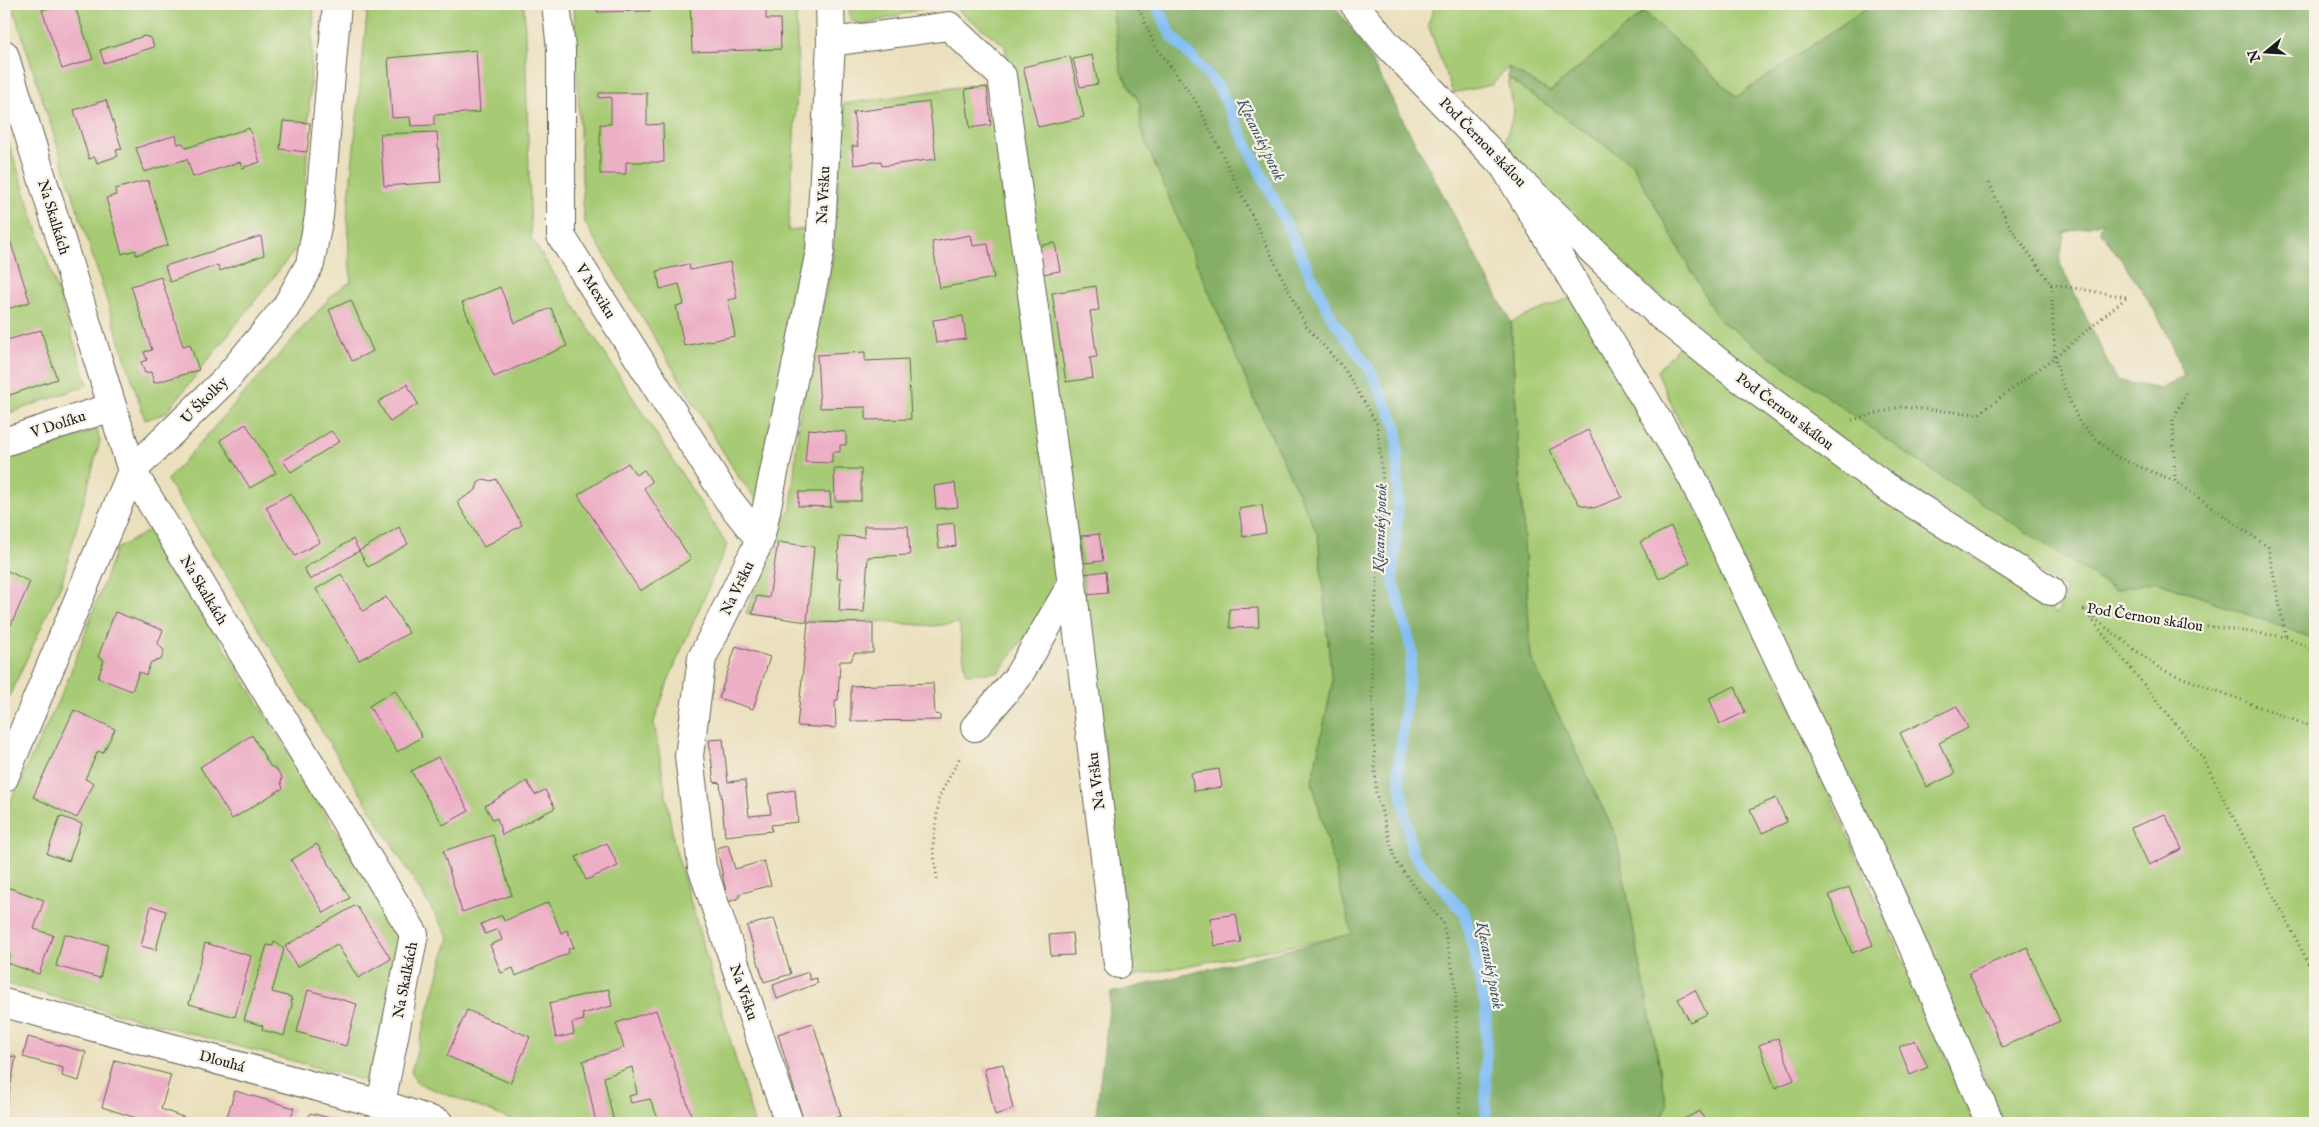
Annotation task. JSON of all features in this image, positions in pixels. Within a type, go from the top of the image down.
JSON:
[{"type":"street","name":"U Školky","points":[[4,778],[132,471],[226,379],[286,307],[310,264],[319,216],[337,4]]},
{"type":"street","name":"V Mexiku","points":[[556,4],[561,49],[561,236],[727,498],[760,540]]},
{"type":"street","name":"Na Vršku","points":[[788,1123],[702,867],[689,756],[702,658],[760,540],[820,251],[831,42],[830,4]]},
{"type":"street","name":"Pod Černou skálou","points":[[1354,4],[1386,43],[1504,166],[1660,315],[1721,364],[1885,486],[2051,591]]},
{"type":"street","name":"Na Vršku","points":[[831,42],[949,26],[1002,76],[1072,584],[1118,964]]},
{"type":"street","name":"Na Skalkách","points":[[6,70],[132,471],[414,934],[381,1104]]},
{"type":"street","points":[[1504,166],[1692,477],[1887,887],[1990,1123]]},
{"type":"street","name":"V Dolíku","points":[[4,442],[112,407]]},
{"type":"street","points":[[975,727],[1017,678],[1072,584]]},
{"type":"street","name":"Dlouhá","points":[[4,1003],[381,1104],[439,1123]]},
{"type":"path","points":[[1137,4],[1155,46],[1196,101],[1306,326],[1345,370],[1377,424],[1384,491],[1370,661],[1376,792],[1396,862],[1443,923],[1455,981],[1460,1123]]},
{"type":"path","points":[[1990,183],[2010,227],[2051,284],[2055,357],[2060,378],[2080,424],[2116,457],[2175,481],[2268,547],[2286,637]]},
{"type":"path","points":[[1812,431],[1900,407],[1979,414],[2055,357],[2126,298],[2051,284]]},
{"type":"path","points":[[2175,481],[2173,420],[2186,392]]},
{"type":"path","name":"Pod Černou skálou","points":[[2051,591],[2084,610],[2286,637],[2315,650]]},
{"type":"path","points":[[2084,610],[2160,669],[2315,728]]},
{"type":"path","points":[[2084,610],[2203,758],[2315,976]]},
{"type":"path","points":[[937,879],[933,847],[939,797],[975,727]]},
{"type":"green space","points":[[12,4],[314,4],[303,240],[166,413],[145,420]]},
{"type":"green space","points":[[368,4],[524,4],[531,238],[727,545],[670,676],[654,722],[674,844],[754,1123],[520,1123],[417,1083],[411,1072],[449,937],[167,480],[334,293],[351,282],[347,219]]},
{"type":"green space","points":[[574,4],[796,4],[798,74],[788,231],[806,229],[759,502],[739,478],[584,221]]},
{"type":"green space","points":[[849,4],[939,4],[864,25],[850,20]]},
{"type":"green space","points":[[953,4],[1112,4],[1121,72],[1140,104],[1141,129],[1150,153],[1255,401],[1318,535],[1332,685],[1312,782],[1353,934],[1134,976],[1081,568],[1005,46],[954,7]]},
{"type":"green space","points":[[1112,4],[1333,4],[1363,45],[1511,322],[1531,658],[1616,836],[1667,1106],[1660,1123],[1095,1123],[1111,993],[1352,934],[1312,781],[1332,685],[1318,535],[1255,401],[1150,153],[1141,129],[1140,104],[1121,72]]},
{"type":"green space","points":[[1435,4],[1872,4],[1737,97],[1644,12],[1550,92],[1508,67],[1492,85],[1453,93],[1428,25]]},
{"type":"green space","points":[[1872,4],[2315,4],[2315,639],[2157,581],[2115,590],[1910,456],[1718,319],[1632,164],[1508,78],[1508,67],[1550,92],[1644,12],[1737,97]],"holes":[[[2103,222],[2100,231],[2148,300],[2177,357],[2184,376],[2160,389],[2116,380],[2060,263],[2064,233]]]},
{"type":"green space","points":[[1508,78],[1632,164],[1718,319],[2114,590],[2157,581],[2315,639],[2315,1123],[2004,1123],[1897,883],[1702,475],[1657,371],[1683,342],[1978,561],[2057,614],[2066,590],[1894,477],[1711,343],[1539,185],[1504,145],[1514,112]]},
{"type":"green space","points":[[985,83],[991,88],[1060,575],[1041,614],[999,672],[966,674],[959,623],[934,626],[866,621],[807,622],[746,613],[778,525],[791,510],[799,418],[832,263],[844,104]]},
{"type":"green space","points":[[4,128],[88,385],[4,415]]},
{"type":"green space","points":[[1574,296],[1683,484],[1775,672],[1975,1123],[1660,1123],[1667,1105],[1616,836],[1531,658],[1511,322]]},
{"type":"green space","points":[[97,430],[100,441],[62,582],[4,708],[4,460]]},
{"type":"green space","points":[[152,529],[398,933],[400,961],[367,1081],[4,983],[4,815],[67,682],[116,549]]},
{"type":"building","points":[[61,4],[74,4],[93,59],[62,69],[42,10]]},
{"type":"building","points":[[597,4],[650,4],[650,11],[597,12]]},
{"type":"building","points":[[690,4],[766,4],[766,19],[780,19],[781,49],[692,52]]},
{"type":"building","points":[[144,36],[151,38],[154,47],[104,63],[100,50]]},
{"type":"building","points":[[476,50],[480,112],[434,115],[434,125],[411,126],[410,117],[392,118],[388,58]]},
{"type":"building","points":[[1092,55],[1098,84],[1080,87],[1073,59]]},
{"type":"building","points":[[1070,56],[1084,117],[1038,127],[1023,67]]},
{"type":"building","points":[[987,87],[991,125],[970,128],[965,89]]},
{"type":"building","points":[[599,93],[647,93],[647,125],[663,124],[664,162],[626,162],[626,174],[600,174],[600,124],[611,124],[611,97],[599,98]]},
{"type":"building","points":[[106,100],[122,149],[116,150],[118,156],[97,163],[95,157],[89,159],[74,110]]},
{"type":"building","points":[[929,102],[936,159],[882,166],[881,161],[854,165],[852,146],[858,146],[853,112]]},
{"type":"building","points":[[283,121],[310,123],[307,152],[280,149]]},
{"type":"building","points":[[249,128],[260,162],[242,168],[240,162],[193,177],[187,159],[144,172],[136,148],[176,135],[178,144],[183,143],[186,148]]},
{"type":"building","points":[[437,132],[441,182],[384,186],[380,134]]},
{"type":"building","points":[[148,180],[168,245],[136,255],[136,250],[122,254],[106,198],[116,195],[115,189]]},
{"type":"building","points":[[971,235],[973,246],[988,244],[994,278],[940,288],[932,242]]},
{"type":"building","points":[[261,236],[264,255],[220,271],[218,265],[170,282],[165,266]]},
{"type":"building","points":[[10,240],[30,302],[4,310],[4,242]]},
{"type":"building","points":[[1055,243],[1060,271],[1042,274],[1037,246]]},
{"type":"building","points":[[730,262],[737,298],[728,300],[735,336],[684,346],[676,306],[684,305],[679,284],[660,289],[657,271],[689,264],[690,270]]},
{"type":"building","points":[[161,277],[183,346],[190,344],[199,370],[154,383],[151,372],[145,373],[141,362],[147,360],[144,352],[152,350],[131,286]]},
{"type":"building","points":[[1096,286],[1099,310],[1090,311],[1097,357],[1090,358],[1093,378],[1066,382],[1052,293]]},
{"type":"building","points":[[500,287],[515,323],[551,308],[567,346],[494,377],[462,303]]},
{"type":"building","points":[[351,300],[373,351],[352,361],[329,310]]},
{"type":"building","points":[[963,316],[966,339],[936,343],[933,320]]},
{"type":"building","points":[[41,330],[57,379],[4,397],[4,341]]},
{"type":"building","points":[[865,352],[865,361],[908,359],[911,419],[866,420],[866,407],[820,408],[817,355]]},
{"type":"building","points":[[407,384],[418,404],[390,422],[378,402]]},
{"type":"building","points":[[246,424],[276,473],[250,488],[220,440]]},
{"type":"building","points":[[808,429],[846,432],[846,445],[840,445],[840,452],[832,452],[832,463],[805,462]]},
{"type":"building","points":[[1588,430],[1622,497],[1594,508],[1579,504],[1549,450]]},
{"type":"building","points":[[331,431],[340,441],[291,472],[283,461]]},
{"type":"building","points":[[628,463],[636,475],[644,470],[652,482],[644,488],[691,559],[640,591],[578,495]]},
{"type":"building","points":[[834,469],[861,469],[861,501],[835,501]]},
{"type":"building","points":[[484,479],[491,481],[496,479],[522,525],[484,547],[457,502],[476,490],[478,483]]},
{"type":"building","points":[[955,483],[958,507],[936,509],[934,486]]},
{"type":"building","points":[[799,492],[830,492],[831,507],[798,506]]},
{"type":"building","points":[[291,493],[320,542],[295,556],[266,507]]},
{"type":"building","points":[[1262,505],[1266,533],[1243,537],[1239,509]]},
{"type":"building","points":[[954,523],[956,546],[939,548],[936,525]]},
{"type":"building","points":[[864,526],[908,526],[910,555],[868,557],[864,612],[839,611],[841,578],[837,578],[839,536],[864,537]]},
{"type":"building","points":[[399,527],[408,544],[368,567],[359,551]]},
{"type":"building","points":[[1671,527],[1690,563],[1659,579],[1640,542]]},
{"type":"building","points":[[1099,534],[1103,561],[1084,563],[1081,536]]},
{"type":"building","points":[[353,539],[359,551],[310,580],[304,568]]},
{"type":"building","points":[[778,542],[814,547],[807,622],[752,614],[757,596],[769,598]]},
{"type":"building","points":[[4,569],[30,582],[11,625],[4,622]]},
{"type":"building","points":[[1106,571],[1108,593],[1087,595],[1084,574]]},
{"type":"building","points":[[341,574],[363,611],[386,597],[409,633],[359,660],[316,589]]},
{"type":"building","points":[[1258,608],[1259,627],[1230,628],[1229,609]]},
{"type":"building","points":[[115,612],[163,630],[158,643],[164,651],[161,660],[151,662],[146,675],[139,672],[132,691],[98,678],[104,660],[98,657]]},
{"type":"building","points":[[808,622],[873,623],[873,653],[854,653],[851,661],[840,661],[838,700],[835,700],[836,728],[797,726]]},
{"type":"building","points":[[736,646],[770,657],[753,709],[719,698]]},
{"type":"building","points":[[933,683],[935,714],[940,715],[940,720],[851,721],[851,686]]},
{"type":"building","points":[[1735,686],[1745,712],[1720,724],[1709,698]]},
{"type":"building","points":[[395,690],[422,737],[397,752],[369,706]]},
{"type":"building","points":[[1957,706],[1968,728],[1939,743],[1955,774],[1927,787],[1900,733]]},
{"type":"building","points":[[74,710],[115,729],[103,753],[98,751],[85,779],[94,783],[77,818],[33,797]]},
{"type":"building","points":[[252,735],[270,766],[276,769],[282,777],[281,783],[283,788],[232,819],[200,767]]},
{"type":"building","points":[[723,739],[728,782],[745,780],[749,816],[771,814],[768,794],[795,790],[798,822],[771,825],[772,831],[725,836],[720,783],[714,782],[709,740]]},
{"type":"building","points":[[438,757],[469,811],[443,825],[411,771]]},
{"type":"building","points":[[1219,769],[1222,787],[1194,791],[1191,773]]},
{"type":"building","points":[[527,781],[535,795],[545,790],[555,808],[502,835],[497,818],[493,820],[485,806]]},
{"type":"building","points":[[1776,798],[1787,822],[1762,833],[1750,809]]},
{"type":"building","points":[[2165,814],[2182,849],[2149,865],[2131,828]]},
{"type":"building","points":[[60,816],[82,824],[69,861],[47,854]]},
{"type":"building","points":[[493,835],[512,895],[462,912],[443,851]]},
{"type":"building","points":[[607,843],[618,866],[586,880],[576,857]]},
{"type":"building","points":[[317,844],[350,898],[324,913],[291,860]]},
{"type":"building","points":[[728,845],[735,869],[764,861],[771,885],[739,894],[739,898],[728,902],[717,848]]},
{"type":"building","points":[[4,886],[44,900],[34,929],[53,935],[39,974],[7,963],[10,954],[4,952]]},
{"type":"building","points":[[1849,887],[1873,945],[1852,953],[1829,895]]},
{"type":"building","points":[[549,902],[561,933],[567,930],[574,947],[568,949],[569,953],[516,976],[513,968],[501,973],[490,945],[502,940],[498,929],[485,934],[481,924],[502,915],[504,921]]},
{"type":"building","points":[[356,905],[391,959],[358,978],[337,944],[297,967],[285,946]]},
{"type":"building","points":[[151,906],[166,911],[156,950],[141,946]]},
{"type":"building","points":[[1236,914],[1241,942],[1215,946],[1210,918]]},
{"type":"building","points":[[774,918],[791,974],[764,982],[747,926]]},
{"type":"building","points":[[1072,933],[1074,955],[1051,956],[1049,935]]},
{"type":"building","points":[[64,934],[108,945],[100,978],[56,966]]},
{"type":"building","points":[[274,941],[284,949],[272,992],[291,997],[292,1005],[284,1036],[262,1030],[263,1026],[244,1020],[267,945],[273,946]]},
{"type":"building","points":[[205,943],[251,956],[235,1017],[189,1004]]},
{"type":"building","points":[[2027,947],[2060,1021],[2002,1047],[1969,973]]},
{"type":"building","points":[[808,972],[810,980],[816,978],[818,983],[777,999],[773,985]]},
{"type":"building","points":[[609,989],[612,1006],[582,1014],[584,1020],[572,1023],[574,1034],[556,1038],[549,1003]]},
{"type":"building","points":[[308,990],[357,1004],[346,1046],[297,1032]]},
{"type":"building","points":[[1695,990],[1707,1014],[1690,1022],[1678,999]]},
{"type":"building","points":[[467,1010],[530,1037],[510,1083],[447,1056]]},
{"type":"building","points":[[656,1010],[694,1123],[660,1123],[650,1099],[631,1103],[629,1096],[637,1094],[632,1067],[604,1077],[614,1123],[596,1123],[583,1061],[624,1048],[616,1023]]},
{"type":"building","points":[[813,1023],[841,1116],[814,1123],[804,1123],[778,1034]]},
{"type":"building","points":[[28,1037],[86,1052],[79,1081],[62,1076],[63,1068],[23,1057]]},
{"type":"building","points":[[1778,1038],[1794,1080],[1775,1088],[1759,1045]]},
{"type":"building","points":[[1915,1040],[1928,1067],[1910,1075],[1899,1047]]},
{"type":"building","points":[[4,1055],[16,1057],[5,1115],[4,1115]]},
{"type":"building","points":[[115,1060],[171,1075],[161,1109],[191,1120],[190,1123],[152,1123],[102,1107]]},
{"type":"building","points":[[1003,1064],[1013,1109],[995,1115],[984,1068]]},
{"type":"building","points":[[235,1091],[294,1108],[289,1123],[225,1123]]},
{"type":"building","points":[[1700,1111],[1706,1123],[1681,1123],[1680,1121]]},
{"type":"building","points":[[310,1113],[338,1120],[337,1123],[306,1123]]},
{"type":"waterway","name":"Klecanský potok","points":[[1156,4],[1171,35],[1218,86],[1333,320],[1369,368],[1397,427],[1398,504],[1393,580],[1412,651],[1398,770],[1412,853],[1465,914],[1486,1008],[1486,1123]]}]
